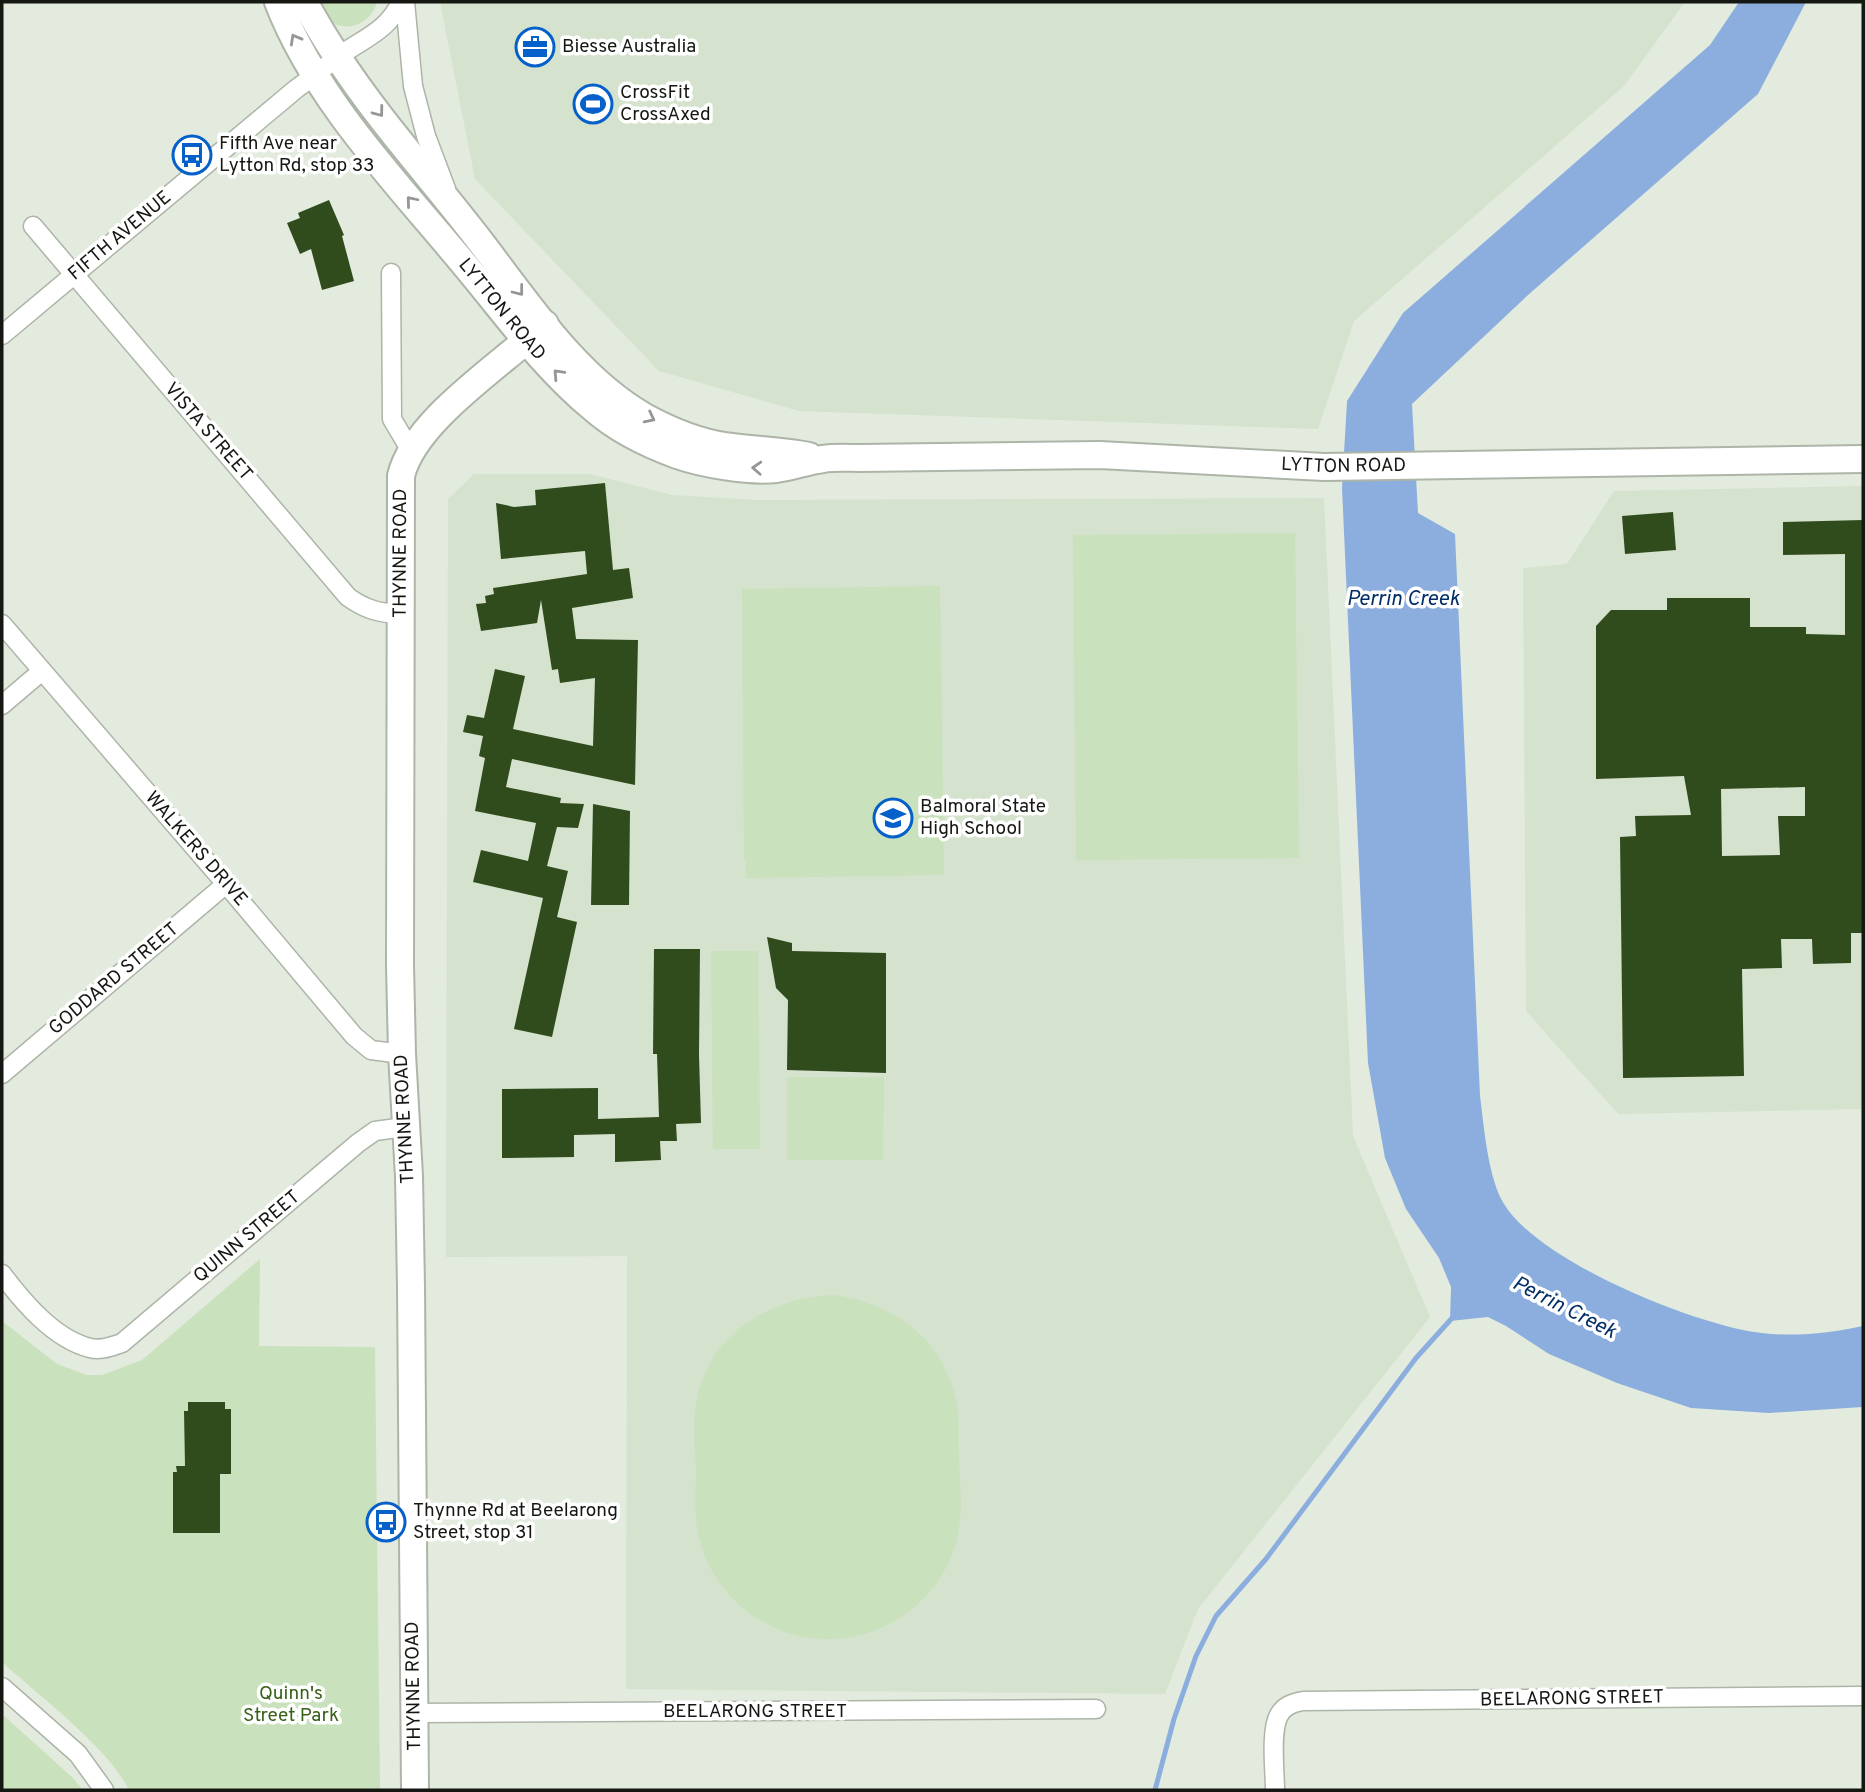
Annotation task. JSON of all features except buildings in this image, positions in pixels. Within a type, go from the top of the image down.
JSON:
[{"type":"main road","name":"LYTTON ROAD","points":[[278,2],[287,26],[314,75],[373,156],[536,333],[616,398],[646,418],[698,440],[724,446],[824,458],[1100,455],[1324,467],[1863,459]]},
{"type":"main road","name":"LYTTON ROAD","points":[[304,2],[338,58],[452,204],[536,333]]},
{"type":"main road","name":"THYNNE ROAD","points":[[415,1790],[411,1273],[402,1054],[399,614],[401,476],[411,451],[436,417],[536,333]]},
{"type":"street","points":[[338,58],[377,33],[394,16],[403,2]]},
{"type":"street","points":[[403,2],[413,86],[426,136],[452,204]]},
{"type":"street","name":"FIFTH AVENUE","points":[[2,335],[314,75],[338,58]]},
{"type":"street","name":"VISTA STREET","points":[[33,226],[348,597],[378,613],[399,614]]},
{"type":"street","points":[[391,273],[392,419],[411,451]]},
{"type":"street","name":"WALKERS DRIVE","points":[[2,624],[354,1037],[372,1050],[402,1054]]},
{"type":"street","points":[[2,705],[42,671]]},
{"type":"street","name":"GODDARD STREET","points":[[2,1074],[226,884]]},
{"type":"street","name":"QUINN STREET","points":[[27,1307],[68,1339],[91,1349],[122,1343],[369,1135],[405,1127]]},
{"type":"street","points":[[2,1274],[27,1307]]},
{"type":"street","points":[[2,1296],[27,1307]]},
{"type":"street","points":[[2,1687],[78,1754],[104,1790]]},
{"type":"street","name":"BEELARONG STREET","points":[[1275,1790],[1275,1727],[1278,1716],[1289,1704],[1303,1701],[1863,1696]]},
{"type":"street","name":"BEELARONG STREET","points":[[414,1713],[1096,1709]]},
{"type":"shaded area","points":[[440,2],[1685,2],[1624,86],[1354,321],[1318,429],[799,411],[659,371],[475,179]]},
{"type":"shaded area","name":"Balmoral State High School","points":[[474,474],[590,474],[672,495],[757,500],[1324,498],[1353,1136],[1430,1317],[1198,1609],[1165,1694],[626,1689],[627,1256],[446,1257],[448,499]]},
{"type":"shaded area","points":[[1863,486],[1863,1109],[1618,1114],[1526,1011],[1523,568],[1567,564],[1614,491]]},
{"type":"green space","points":[[316,2],[377,2],[364,20],[351,26],[343,26],[327,18]]},
{"type":"green space","points":[[1295,533],[1299,858],[1076,860],[1073,535]]},
{"type":"green space","points":[[940,586],[944,875],[746,878],[742,589]]},
{"type":"green space","points":[[711,951],[758,951],[760,1149],[713,1149]]},
{"type":"green space","points":[[787,1077],[884,1077],[883,1160],[787,1160]]},
{"type":"green space","name":"Quinn's Street Park","points":[[260,1259],[259,1346],[375,1347],[380,1790],[129,1790],[106,1757],[90,1740],[2,1662],[2,1321],[57,1364],[87,1375],[102,1375],[142,1360]]},
{"type":"green space","points":[[833,1295],[874,1305],[893,1314],[925,1340],[938,1356],[948,1375],[957,1403],[961,1506],[960,1524],[952,1555],[928,1594],[892,1623],[848,1638],[825,1639],[802,1637],[760,1621],[742,1608],[714,1574],[704,1554],[698,1532],[694,1424],[701,1385],[711,1362],[725,1343],[742,1327],[784,1304]]},
{"type":"green space","points":[[2,1714],[73,1778],[83,1790],[2,1790]]},
{"type":"water","name":"Perrin Creek","points":[[1739,2],[1806,2],[1758,94],[1528,295],[1412,404],[1418,513],[1455,534],[1480,1096],[1494,1181],[1504,1204],[1522,1226],[1550,1248],[1622,1288],[1661,1304],[1699,1318],[1762,1333],[1813,1334],[1863,1326],[1863,1407],[1769,1413],[1691,1408],[1617,1383],[1549,1354],[1488,1317],[1450,1321],[1451,1287],[1439,1258],[1406,1209],[1385,1158],[1368,1063],[1342,488],[1347,401],[1403,313],[1710,45]]},
{"type":"waterway","points":[[1155,1790],[1174,1719],[1196,1656],[1216,1616],[1266,1559],[1416,1358],[1453,1317]]},
{"type":"place","name":"Biesse Australia","points":[[535,47]]},
{"type":"place","name":"CrossFit CrossAxed","points":[[593,104]]},
{"type":"place","name":"Fifth Ave near Lytton Rd, stop 33","points":[[192,155]]},
{"type":"place","name":"Balmoral State High School","points":[[893,818]]},
{"type":"place","name":"Thynne Rd at Beelarong Street, stop 31","points":[[386,1522]]}]
